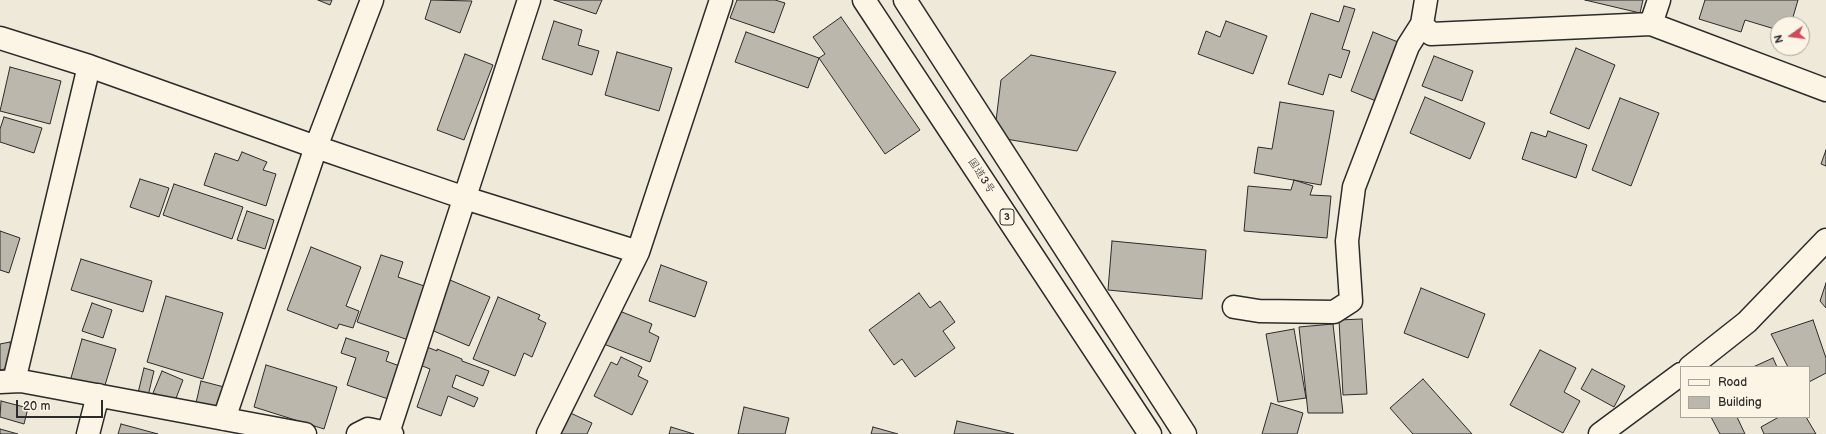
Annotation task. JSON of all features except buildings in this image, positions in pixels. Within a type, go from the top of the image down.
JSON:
[{"type":"main road","points":[[224,419],[316,147],[372,0]]},
{"type":"main road","points":[[358,434],[368,429],[390,434],[529,0]]},
{"type":"main road","points":[[548,434],[638,252],[720,0]]},
{"type":"main road","name":"国道3号","points":[[864,0],[1150,434]]},
{"type":"main road","points":[[905,0],[1185,434]]},
{"type":"main road","points":[[1234,307],[1259,311],[1334,312],[1351,301],[1347,242],[1354,187],[1408,46],[1422,24],[1426,0]]},
{"type":"main road","points":[[1651,24],[1659,0]]},
{"type":"main road","points":[[1422,24],[1431,34],[1651,24],[1826,90]]},
{"type":"main road","points":[[0,38],[89,66],[316,147],[465,198],[638,252]]},
{"type":"main road","points":[[89,66],[7,382],[21,381],[305,434]]},
{"type":"main road","points":[[1691,366],[1747,322],[1826,240]]},
{"type":"main road","points":[[1600,434],[1680,375]]},
{"type":"main road","points":[[88,434],[98,395]]}]
